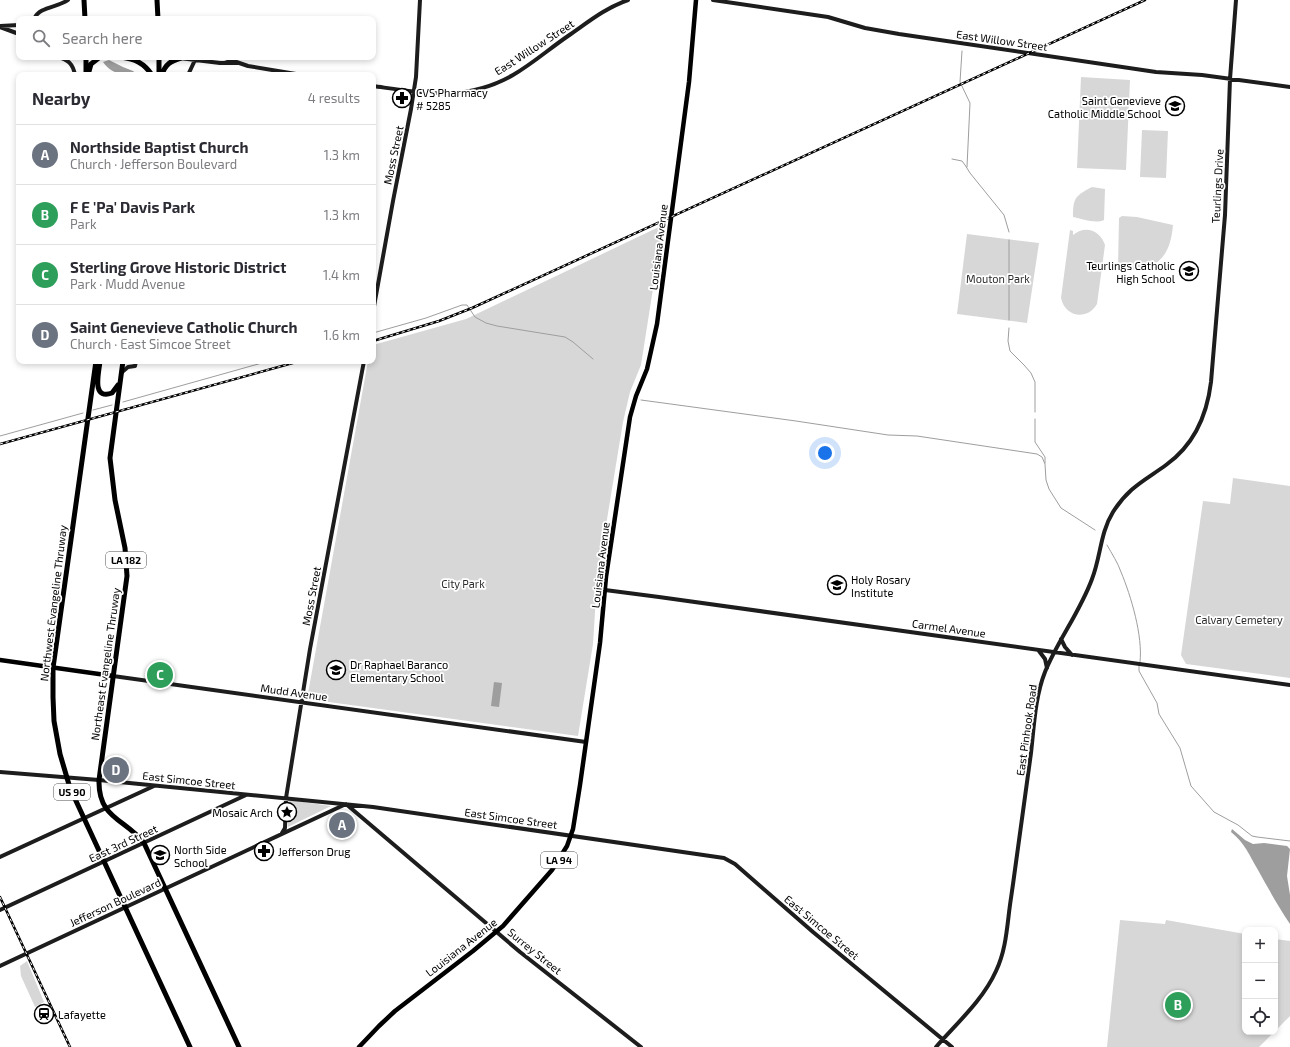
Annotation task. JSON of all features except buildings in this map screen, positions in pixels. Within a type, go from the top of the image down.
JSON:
[{"type":"highway","points":[[84,0],[85,16]]},
{"type":"highway","points":[[156,0],[158,16]]},
{"type":"highway","points":[[82,16],[85,8]]},
{"type":"highway","points":[[82,60],[86,72]]},
{"type":"highway","points":[[86,60],[87,72]]},
{"type":"highway","points":[[88,72],[91,64],[96,60]]},
{"type":"highway","points":[[135,60],[140,62],[150,72]]},
{"type":"highway","points":[[159,60],[161,72]]},
{"type":"highway","points":[[162,72],[167,64],[176,60]]},
{"type":"highway","name":"Northwest Evangeline Thruway","points":[[96,364],[53,668],[54,721],[59,749],[67,778],[83,818],[125,908]]},
{"type":"highway","points":[[100,364],[97,385],[102,394],[110,394],[115,391],[121,373]]},
{"type":"highway","name":"Northeast Evangeline Thruway","points":[[122,364],[110,458],[115,500],[126,553],[127,576],[99,780],[100,797],[113,817],[136,834],[144,843],[165,889]]},
{"type":"highway","name":"US 90","points":[[165,889],[238,1047]]},
{"type":"highway","name":"US 90","points":[[125,908],[190,1047]]},
{"type":"main road","name":"Louisiana Avenue","points":[[360,1047],[395,1010],[497,932],[517,912],[552,870],[565,850],[571,836],[600,643],[605,590],[630,417],[636,396],[647,369],[657,324],[689,82],[696,0]]},
{"type":"main road","name":"Mudd Avenue","points":[[0,660],[113,676]]},
{"type":"street","points":[[36,16],[42,11],[62,4],[68,0]]},
{"type":"street","name":"Moss Street","points":[[376,296],[414,92],[420,0]]},
{"type":"street","name":"East Willow Street","points":[[376,86],[433,94],[476,90],[498,82],[522,69],[607,9],[628,0]]},
{"type":"street","name":"East Willow Street","points":[[713,0],[828,17],[879,31],[1156,72],[1202,75],[1290,87]]},
{"type":"street","name":"Teurlings Drive","points":[[1212,373],[1225,215],[1230,79],[1236,0]]},
{"type":"street","points":[[0,27],[16,25]]},
{"type":"street","points":[[0,27],[16,33]]},
{"type":"street","points":[[66,60],[73,67],[74,72]]},
{"type":"street","points":[[190,72],[196,60]]},
{"type":"street","points":[[202,60],[220,63],[237,63]]},
{"type":"street","points":[[230,60],[237,63],[284,72]]},
{"type":"street","points":[[121,373],[128,367],[135,366],[135,364]]},
{"type":"street","name":"Moss Street","points":[[281,835],[285,828],[286,798],[316,616],[363,364]]},
{"type":"street","name":"East Pinhook Road","points":[[936,1047],[987,989],[1002,958],[1022,829],[1038,698],[1042,680],[1061,639],[1093,578],[1101,540],[1110,516],[1131,489],[1174,459],[1191,439],[1202,420],[1206,408],[1212,373]]},
{"type":"street","name":"Carmel Avenue","points":[[605,590],[1290,685]]},
{"type":"street","points":[[1061,639],[1065,647],[1072,655]]},
{"type":"street","points":[[1039,651],[1045,659],[1047,668]]},
{"type":"street","name":"Mudd Avenue","points":[[113,676],[586,742]]},
{"type":"street","name":"East Simcoe Street","points":[[0,772],[346,804],[720,857],[728,860],[952,1047]]},
{"type":"street","points":[[0,857],[154,786]]},
{"type":"street","name":"East 3rd Street","points":[[0,910],[248,795]]},
{"type":"street","name":"Jefferson Boulevard","points":[[0,966],[346,804]]},
{"type":"street","name":"Surrey Street","points":[[346,804],[520,952],[641,1047]]},
{"type":"green space","points":[[1081,77],[1130,80],[1126,170],[1077,168]]},
{"type":"green space","points":[[1142,130],[1168,131],[1166,178],[1140,177]]},
{"type":"green space","points":[[1092,187],[1105,189],[1104,220],[1093,221],[1073,217],[1076,198]]},
{"type":"green space","points":[[1122,216],[1137,217],[1173,225],[1168,248],[1164,256],[1158,262],[1141,269],[1118,269],[1119,218]]},
{"type":"green space","name":"City Park","points":[[663,225],[641,365],[630,392],[623,422],[597,580],[593,644],[578,736],[307,699],[367,364],[376,364],[376,344],[466,319]]},
{"type":"green space","points":[[1070,230],[1073,231],[1073,235],[1082,230],[1092,231],[1100,236],[1105,245],[1097,304],[1088,313],[1082,315],[1072,313],[1067,309],[1061,298]]},
{"type":"green space","name":"Mouton Park","points":[[967,234],[1039,243],[1027,323],[957,314]]},
{"type":"green space","name":"Calvary Cemetery","points":[[1233,478],[1290,486],[1290,678],[1186,664],[1181,655],[1203,501],[1230,504]]},
{"type":"green space","points":[[288,800],[331,806],[288,827]]},
{"type":"green space","points":[[1120,920],[1165,924],[1166,920],[1242,933],[1242,1035],[1271,1035],[1259,1047],[1107,1047]]},
{"type":"green space","points":[[1278,939],[1290,941],[1290,1016],[1278,1028]]},
{"type":"green space","points":[[27,961],[44,1002],[35,1007],[21,976],[20,966]]},
{"type":"shaded area","points":[[109,60],[134,72],[114,72],[110,70],[103,62]]},
{"type":"shaded area","points":[[494,682],[502,683],[499,707],[491,706]]},
{"type":"shaded area","points":[[1232,829],[1245,840],[1253,844],[1264,843],[1287,846],[1290,849],[1287,876],[1290,895],[1290,924],[1240,840],[1231,832]]},
{"type":"waterway","points":[[962,51],[960,82],[970,103],[967,167]]},
{"type":"waterway","points":[[952,159],[962,161],[1004,215],[1009,232]]},
{"type":"waterway","points":[[1009,240],[1009,320]]},
{"type":"waterway","points":[[376,332],[426,318],[462,305],[467,305],[475,317],[486,323],[565,337],[593,359]]},
{"type":"waterway","points":[[1009,328],[1008,341],[1010,351],[1031,373],[1035,382],[1035,412]]},
{"type":"waterway","points":[[123,402],[258,364]]},
{"type":"waterway","points":[[641,400],[888,435],[917,436],[1037,454],[1042,457],[1045,464],[1046,480],[1049,489],[1061,508],[1095,530]]},
{"type":"waterway","points":[[93,410],[112,405]]},
{"type":"waterway","points":[[0,436],[83,413]]},
{"type":"waterway","points":[[1035,419],[1035,442],[1045,457],[1045,463]]},
{"type":"waterway","points":[[1107,545],[1115,558],[1129,593],[1140,640],[1140,662]]},
{"type":"waterway","points":[[1139,665],[1139,671],[1157,703],[1159,714],[1180,748],[1191,786],[1214,812],[1238,825],[1252,836],[1290,841]]},
{"type":"railway","points":[[376,340],[439,321],[472,308],[1145,0]]},
{"type":"railway","points":[[0,444],[289,364]]},
{"type":"railway","points":[[0,897],[70,1047]]},
{"type":"place","name":"CVS Pharmacy # 5285","points":[[402,98]]},
{"type":"place","name":"Saint Genevieve Catholic Middle School","points":[[1175,106]]},
{"type":"place","name":"Teurlings Catholic High School","points":[[1189,271]]},
{"type":"place","name":"Holy Rosary Institute","points":[[837,585]]},
{"type":"place","name":"Dr Raphael Baranco Elementary School","points":[[336,670]]},
{"type":"place","name":"Sterling Grove Historic District","points":[[160,675]]},
{"type":"place","name":"Saint Genevieve Catholic Church","points":[[116,770]]},
{"type":"place","name":"Mosaic Arch","points":[[287,812]]},
{"type":"place","name":"Northside Baptist Church","points":[[342,825]]},
{"type":"place","name":"Jefferson Drug","points":[[264,851]]},
{"type":"place","name":"North Side School","points":[[160,855]]},
{"type":"place","name":"F E 'Pa' Davis Park","points":[[1178,1005]]},
{"type":"place","name":"Lafayette","points":[[44,1014]]}]
